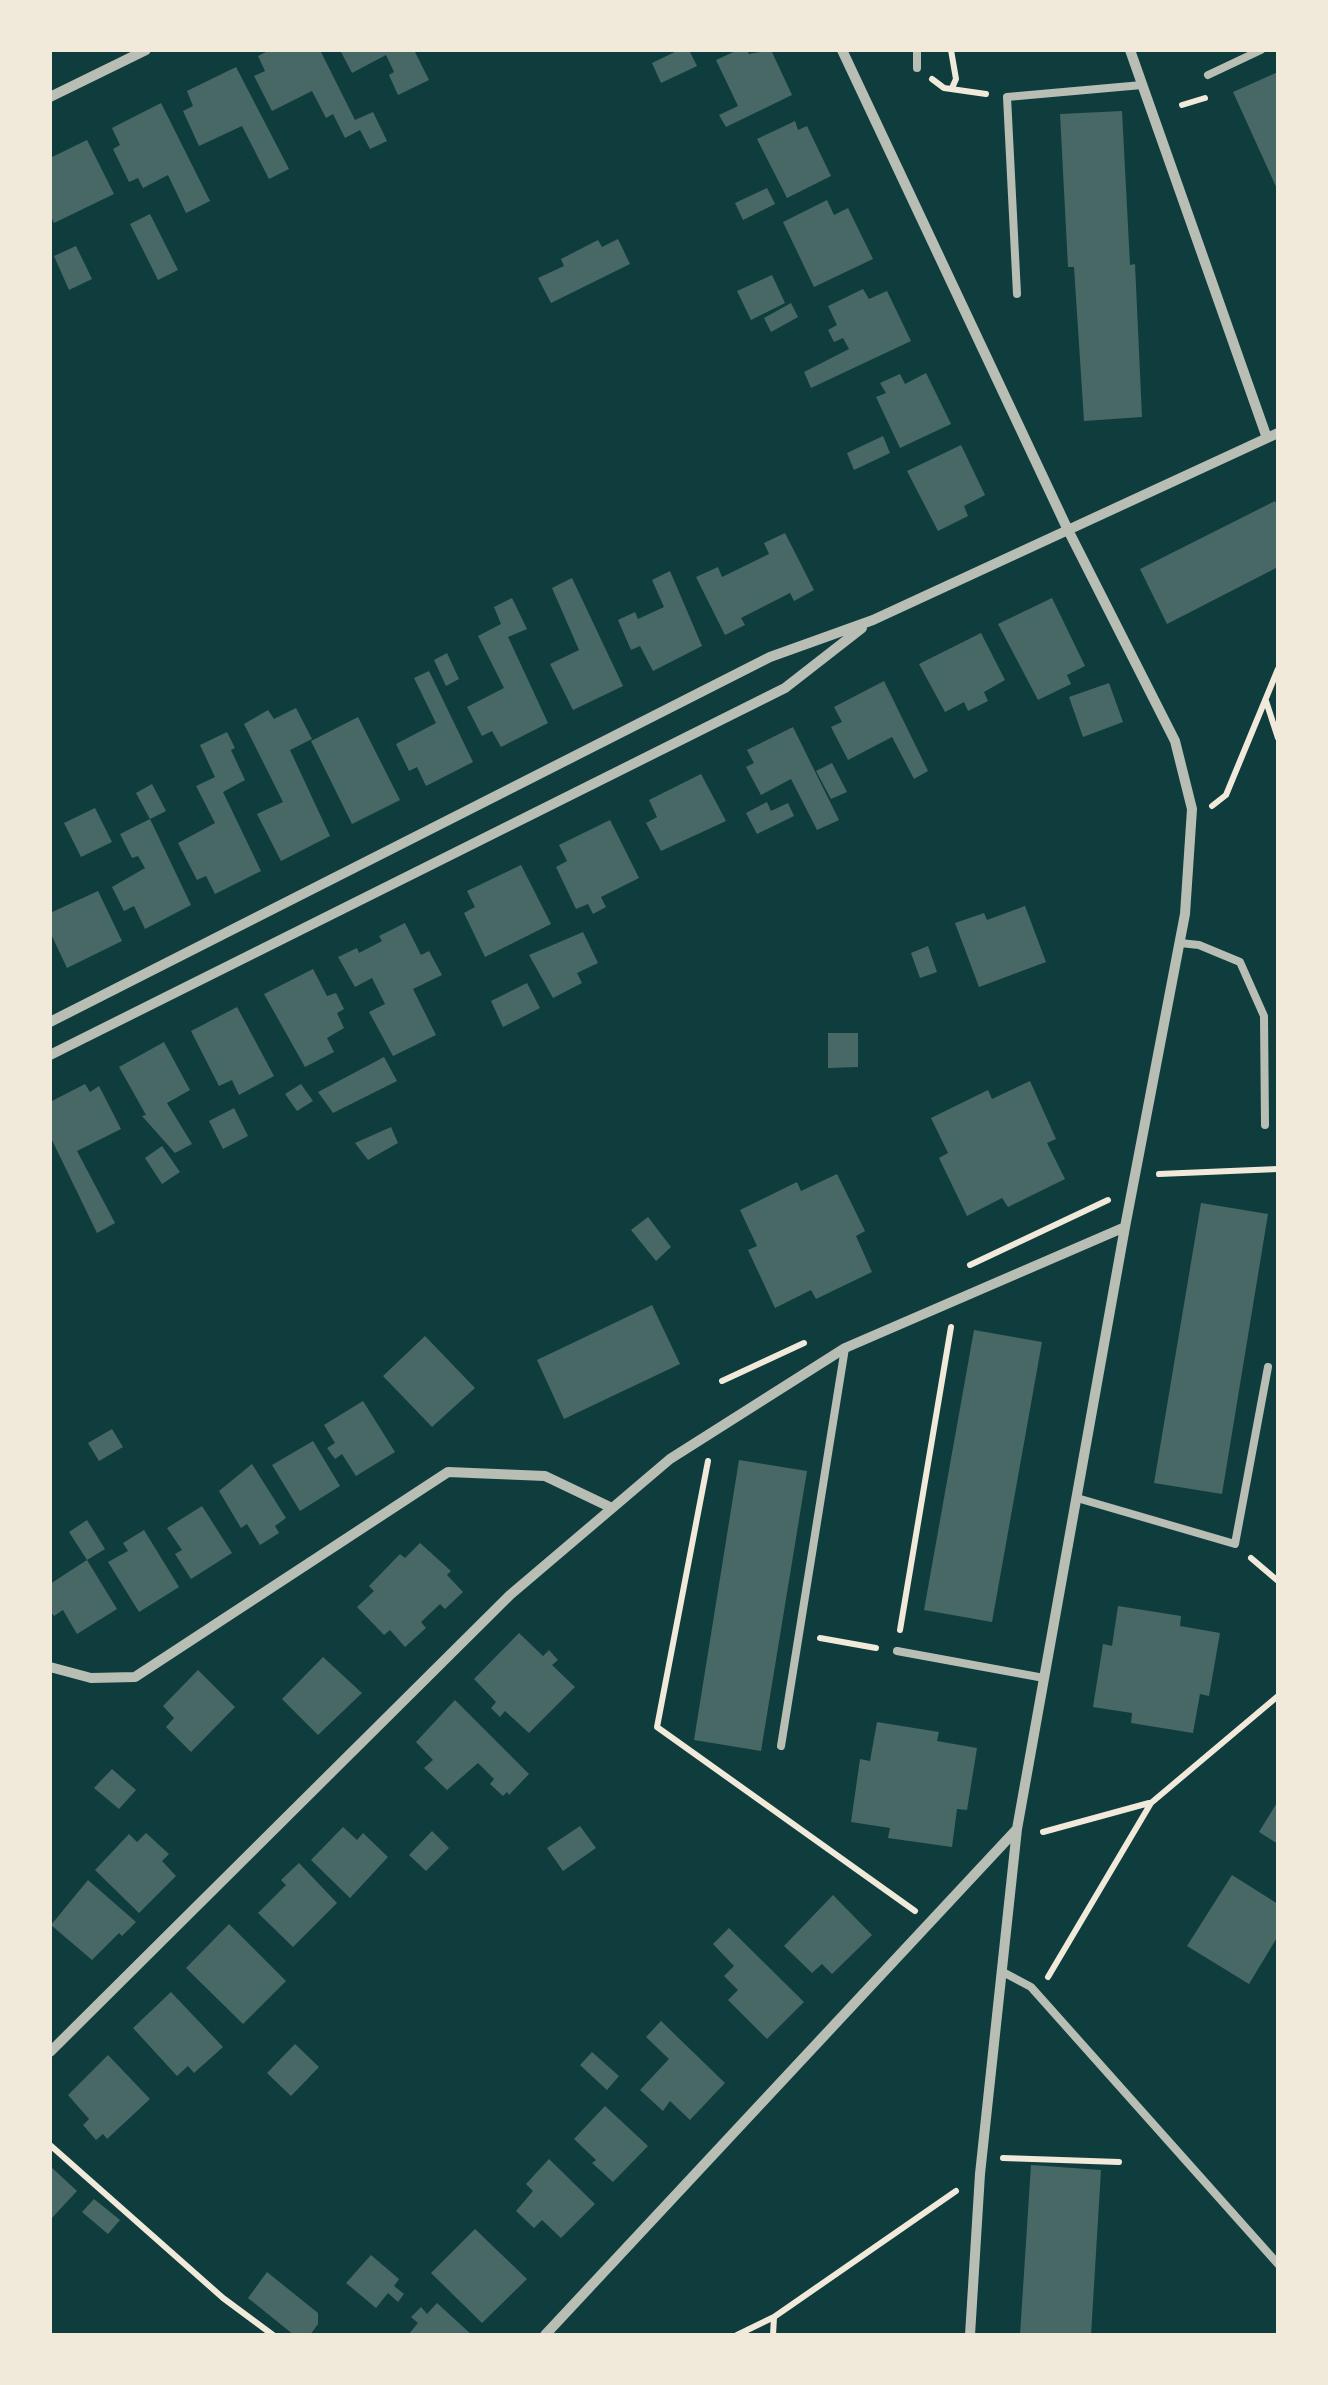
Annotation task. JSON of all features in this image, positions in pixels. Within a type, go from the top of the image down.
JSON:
[{"type":"street","points":[[50,98],[146,50]]},
{"type":"street","points":[[842,50],[1067,528],[1175,741],[1192,809],[1186,914],[1125,1227],[1017,1828],[980,2174],[970,2335]]},
{"type":"street","points":[[50,1022],[770,658],[873,620],[1272,435],[1130,50]]},
{"type":"street","points":[[50,1054],[785,688],[873,620]]},
{"type":"street","points":[[50,2052],[510,1595],[670,1459],[845,1348],[1125,1227]]},
{"type":"street","points":[[50,1667],[91,1678],[135,1676],[448,1472],[545,1476],[612,1508]]},
{"type":"street","points":[[545,2335],[1017,1828]]},
{"type":"lane","points":[[917,50],[918,68]]},
{"type":"lane","points":[[1208,76],[1262,50]]},
{"type":"lane","points":[[1017,294],[1008,97],[1142,85]]},
{"type":"lane","points":[[1180,943],[1199,945],[1240,962],[1264,1016],[1265,1125]]},
{"type":"lane","points":[[781,1746],[845,1348]]},
{"type":"lane","points":[[1077,1498],[1235,1544],[1268,1367]]},
{"type":"lane","points":[[897,1652],[1044,1678]]},
{"type":"lane","points":[[1000,1971],[1037,1994],[1278,2264]]},
{"type":"path","points":[[951,50],[956,79],[952,88]]},
{"type":"path","points":[[918,68],[944,88],[1008,97]]},
{"type":"path","points":[[1212,807],[1226,795],[1278,670]]},
{"type":"path","points":[[1266,700],[1278,736]]},
{"type":"path","points":[[1159,1174],[1278,1168]]},
{"type":"path","points":[[799,1634],[897,1652],[956,1301]]},
{"type":"path","points":[[714,1430],[657,1726],[929,1921]]},
{"type":"path","points":[[1235,1544],[1278,1581]]},
{"type":"path","points":[[1037,1994],[1151,1803],[1278,1696]]},
{"type":"path","points":[[1043,1832],[1151,1803]]},
{"type":"path","points":[[50,2145],[223,2298],[273,2335]]},
{"type":"path","points":[[1006,2156],[1119,2162]]},
{"type":"path","points":[[737,2335],[774,2317],[955,2191]]},
{"type":"path","points":[[772,2335],[774,2317]]},
{"type":"building","points":[[270,50],[320,50],[355,120],[373,112],[387,141],[370,149],[360,130],[345,138],[333,114],[326,118],[312,91],[272,111],[254,76],[265,71],[258,56]]},
{"type":"building","points":[[340,50],[414,50],[429,80],[398,95],[386,55],[352,73]]},
{"type":"building","points":[[679,50],[689,50],[697,66],[661,83],[652,63]]},
{"type":"building","points":[[747,50],[749,54],[771,50],[792,95],[726,127],[719,115],[738,106],[716,60]]},
{"type":"building","points":[[236,67],[289,169],[269,179],[242,126],[199,146],[183,111],[193,106],[187,91]]},
{"type":"building","points":[[1278,72],[1278,191],[1233,92]]},
{"type":"building","points":[[161,103],[210,201],[186,213],[168,175],[143,188],[138,178],[129,182],[113,149],[120,145],[112,128]]},
{"type":"building","points":[[1122,111],[1142,417],[1084,421],[1074,267],[1068,267],[1060,114]]},
{"type":"building","points":[[795,121],[798,130],[807,126],[831,176],[787,198],[757,139]]},
{"type":"building","points":[[87,140],[114,194],[54,223],[50,215],[50,158]]},
{"type":"building","points":[[767,188],[775,204],[743,220],[735,203]]},
{"type":"building","points":[[827,200],[834,215],[848,208],[873,259],[814,287],[783,222]]},
{"type":"building","points":[[150,214],[178,270],[158,280],[130,224]]},
{"type":"building","points":[[618,239],[630,264],[551,303],[538,278],[564,266],[561,259],[598,240],[602,247]]},
{"type":"building","points":[[76,246],[92,279],[69,290],[54,256]]},
{"type":"building","points":[[772,275],[785,303],[751,320],[737,291]]},
{"type":"building","points":[[863,289],[869,299],[887,291],[911,341],[811,388],[804,372],[849,349],[843,338],[834,342],[828,330],[837,325],[828,306]]},
{"type":"building","points":[[791,303],[798,317],[771,332],[764,318]]},
{"type":"building","points":[[926,373],[951,424],[900,448],[876,397],[886,393],[880,383],[900,374],[905,384]]},
{"type":"building","points":[[883,436],[890,453],[854,470],[847,453]]},
{"type":"building","points":[[961,445],[985,495],[964,506],[968,516],[938,531],[907,471]]},
{"type":"building","points":[[1275,501],[1278,567],[1167,624],[1140,569]]},
{"type":"building","points":[[785,533],[814,590],[794,601],[790,593],[741,618],[745,625],[725,635],[696,577],[718,567],[722,577],[769,554],[764,543]]},
{"type":"building","points":[[670,571],[702,646],[653,671],[640,646],[631,650],[618,620],[635,612],[638,619],[664,607],[652,580]]},
{"type":"building","points":[[572,578],[623,686],[573,710],[550,664],[579,650],[552,588]]},
{"type":"building","points":[[512,598],[527,629],[508,637],[548,723],[501,747],[492,731],[482,736],[467,707],[504,688],[478,636],[501,624],[494,607]]},
{"type":"building","points":[[1052,598],[1085,666],[1067,675],[1071,684],[1038,700],[998,624]]},
{"type":"building","points":[[981,633],[1005,680],[984,692],[988,701],[968,711],[964,702],[945,712],[919,664]]},
{"type":"building","points":[[447,653],[459,679],[446,686],[434,660]]},
{"type":"building","points":[[429,671],[473,762],[426,786],[417,767],[409,771],[396,744],[436,723],[414,678]]},
{"type":"building","points":[[884,681],[928,771],[914,779],[892,737],[848,760],[831,727],[842,722],[834,707]]},
{"type":"building","points":[[1109,683],[1123,722],[1083,737],[1069,697]]},
{"type":"building","points":[[296,708],[312,739],[290,750],[330,836],[281,861],[257,814],[283,802],[244,724],[268,710],[274,719]]},
{"type":"building","points":[[358,717],[400,800],[352,824],[311,741]]},
{"type":"building","points":[[793,727],[839,820],[817,830],[791,779],[761,795],[746,767],[754,763],[747,750]]},
{"type":"building","points":[[227,732],[245,780],[223,792],[261,871],[215,894],[206,876],[197,880],[178,843],[215,823],[196,786],[215,777],[200,745]]},
{"type":"building","points":[[832,763],[847,792],[831,799],[816,771]]},
{"type":"building","points":[[701,774],[726,821],[661,851],[646,823],[657,817],[649,800]]},
{"type":"building","points":[[152,784],[166,811],[150,819],[136,793]]},
{"type":"building","points":[[767,802],[771,811],[788,803],[794,816],[757,834],[746,813]]},
{"type":"building","points":[[95,808],[112,842],[81,857],[64,823]]},
{"type":"building","points":[[150,819],[191,905],[145,929],[134,906],[124,911],[112,887],[145,868],[138,856],[132,858],[120,834]]},
{"type":"building","points":[[610,820],[639,878],[601,897],[606,907],[593,914],[588,904],[576,909],[556,867],[567,861],[559,845]]},
{"type":"building","points":[[521,865],[551,924],[485,957],[464,913],[475,907],[467,891]]},
{"type":"building","points":[[98,891],[122,941],[67,968],[50,932],[50,913]]},
{"type":"building","points":[[1025,906],[1046,962],[979,987],[955,923],[984,913],[987,920]]},
{"type":"building","points":[[405,923],[421,955],[429,951],[442,975],[413,989],[436,1035],[393,1056],[369,1012],[385,1004],[372,978],[355,987],[338,957],[357,948],[359,953],[382,941],[379,936]]},
{"type":"building","points":[[583,932],[598,963],[577,973],[582,983],[553,998],[529,955]]},
{"type":"building","points":[[928,946],[937,972],[920,978],[911,953]]},
{"type":"building","points":[[313,969],[327,996],[336,993],[344,1009],[337,1013],[344,1028],[327,1038],[334,1052],[305,1067],[264,994]]},
{"type":"building","points":[[527,983],[540,1008],[503,1027],[491,1001]]},
{"type":"building","points":[[237,1007],[274,1076],[239,1095],[232,1080],[219,1086],[191,1031]]},
{"type":"building","points":[[828,1033],[858,1033],[858,1067],[828,1068]]},
{"type":"building","points":[[164,1042],[190,1090],[167,1103],[192,1144],[175,1153],[142,1116],[146,1115],[119,1067]]},
{"type":"building","points":[[384,1057],[397,1081],[333,1113],[318,1092]]},
{"type":"building","points":[[1030,1081],[1056,1139],[1047,1143],[1065,1179],[1008,1207],[1002,1198],[967,1216],[939,1158],[948,1153],[931,1118],[988,1090],[992,1099]]},
{"type":"building","points":[[85,1084],[90,1092],[99,1086],[121,1129],[77,1151],[115,1223],[97,1233],[50,1136],[50,1102]]},
{"type":"building","points":[[301,1084],[313,1101],[297,1111],[285,1094]]},
{"type":"building","points":[[234,1108],[248,1136],[223,1149],[209,1121]]},
{"type":"building","points":[[391,1127],[398,1143],[368,1160],[355,1143]]},
{"type":"building","points":[[162,1146],[180,1172],[162,1184],[145,1158]]},
{"type":"building","points":[[837,1174],[865,1231],[856,1236],[872,1272],[816,1299],[811,1290],[775,1308],[748,1250],[757,1246],[740,1210],[797,1182],[801,1191]]},
{"type":"building","points":[[1201,1203],[1268,1214],[1222,1494],[1154,1483]]},
{"type":"building","points":[[648,1217],[671,1247],[656,1261],[631,1230]]},
{"type":"building","points":[[652,1305],[680,1364],[564,1419],[537,1360]]},
{"type":"building","points":[[974,1330],[1042,1342],[992,1622],[924,1610]]},
{"type":"building","points":[[425,1336],[475,1388],[432,1427],[383,1376]]},
{"type":"building","points":[[363,1401],[395,1452],[356,1476],[342,1454],[335,1459],[327,1448],[335,1443],[324,1425]]},
{"type":"building","points":[[112,1429],[123,1447],[99,1461],[88,1443]]},
{"type":"building","points":[[313,1441],[340,1486],[300,1511],[272,1465]]},
{"type":"building","points":[[739,1460],[807,1471],[761,1751],[694,1740]]},
{"type":"building","points":[[252,1464],[286,1518],[275,1526],[279,1533],[260,1545],[247,1524],[241,1528],[219,1491]]},
{"type":"building","points":[[202,1506],[232,1553],[191,1579],[175,1554],[182,1550],[167,1528]]},
{"type":"building","points":[[87,1520],[105,1549],[87,1560],[69,1532]]},
{"type":"building","points":[[144,1530],[179,1587],[139,1612],[108,1562],[128,1551],[123,1543]]},
{"type":"building","points":[[420,1543],[451,1571],[447,1575],[463,1592],[445,1609],[440,1604],[421,1622],[426,1628],[405,1647],[390,1630],[384,1635],[357,1607],[374,1591],[369,1586],[400,1554],[405,1558]]},
{"type":"building","points":[[87,1560],[117,1609],[77,1634],[63,1610],[54,1616],[50,1611],[50,1584]]},
{"type":"building","points":[[1118,1606],[1181,1616],[1180,1626],[1220,1633],[1209,1696],[1200,1694],[1193,1733],[1131,1723],[1132,1713],[1093,1707],[1103,1644],[1112,1646]]},
{"type":"building","points":[[519,1633],[543,1656],[549,1650],[558,1660],[552,1665],[575,1687],[529,1733],[505,1711],[500,1717],[491,1708],[496,1702],[474,1679]]},
{"type":"building","points":[[323,1657],[362,1693],[318,1735],[282,1699]]},
{"type":"building","points":[[198,1670],[235,1707],[191,1752],[166,1727],[174,1718],[163,1706]]},
{"type":"building","points":[[455,1700],[529,1774],[509,1795],[507,1792],[503,1796],[490,1784],[494,1779],[478,1763],[447,1790],[424,1768],[433,1760],[416,1742]]},
{"type":"building","points":[[877,1722],[939,1732],[937,1741],[977,1748],[967,1810],[957,1809],[952,1847],[888,1838],[890,1828],[851,1822],[860,1759],[870,1761]]},
{"type":"building","points":[[112,1769],[136,1790],[119,1809],[94,1788]]},
{"type":"building","points":[[1278,1801],[1278,1844],[1259,1832]]},
{"type":"building","points":[[580,1826],[596,1848],[563,1871],[547,1848]]},
{"type":"building","points":[[343,1827],[357,1840],[363,1833],[388,1857],[350,1898],[311,1860]]},
{"type":"building","points":[[432,1831],[449,1848],[426,1871],[409,1855]]},
{"type":"building","points":[[146,1833],[169,1854],[162,1861],[176,1876],[139,1913],[95,1870],[129,1834],[137,1842]]},
{"type":"building","points":[[299,1863],[337,1903],[293,1947],[258,1913],[286,1885],[281,1880]]},
{"type":"building","points":[[1232,1875],[1278,1904],[1278,1936],[1249,1984],[1187,1946]]},
{"type":"building","points":[[88,1880],[136,1922],[92,1960],[51,1925]]},
{"type":"building","points":[[833,1895],[872,1935],[832,1974],[822,1964],[812,1973],[784,1946]]},
{"type":"building","points":[[229,1924],[286,1981],[243,2024],[186,1968]]},
{"type":"building","points":[[729,1928],[804,2002],[767,2039],[728,2000],[738,1990],[724,1976],[734,1966],[713,1944]]},
{"type":"building","points":[[171,1992],[223,2047],[194,2073],[188,2066],[177,2076],[133,2028]]},
{"type":"building","points":[[661,2021],[725,2083],[690,2120],[670,2101],[663,2111],[640,2090],[669,2059],[646,2037]]},
{"type":"building","points":[[295,2044],[319,2067],[291,2096],[267,2073]]},
{"type":"building","points":[[592,2052],[619,2076],[607,2090],[580,2065]]},
{"type":"building","points":[[108,2055],[150,2099],[107,2139],[103,2134],[96,2140],[83,2125],[89,2119],[68,2095]]},
{"type":"building","points":[[605,2106],[648,2146],[613,2182],[574,2139]]},
{"type":"building","points":[[549,2159],[595,2204],[561,2238],[542,2220],[534,2228],[516,2211],[533,2191],[526,2184]]},
{"type":"building","points":[[1031,2165],[1101,2170],[1091,2335],[1020,2335]]},
{"type":"building","points":[[50,2166],[77,2191],[50,2220]]},
{"type":"building","points":[[94,2199],[120,2220],[108,2234],[82,2212]]},
{"type":"building","points":[[475,2229],[527,2279],[482,2323],[431,2273]]},
{"type":"building","points":[[371,2255],[399,2279],[394,2286],[404,2294],[398,2302],[388,2293],[376,2308],[346,2283]]},
{"type":"building","points":[[267,2272],[318,2313],[318,2324],[310,2335],[294,2335],[248,2298]]},
{"type":"building","points":[[437,2303],[472,2335],[408,2335],[418,2323],[411,2317],[421,2307],[427,2314]]}]
